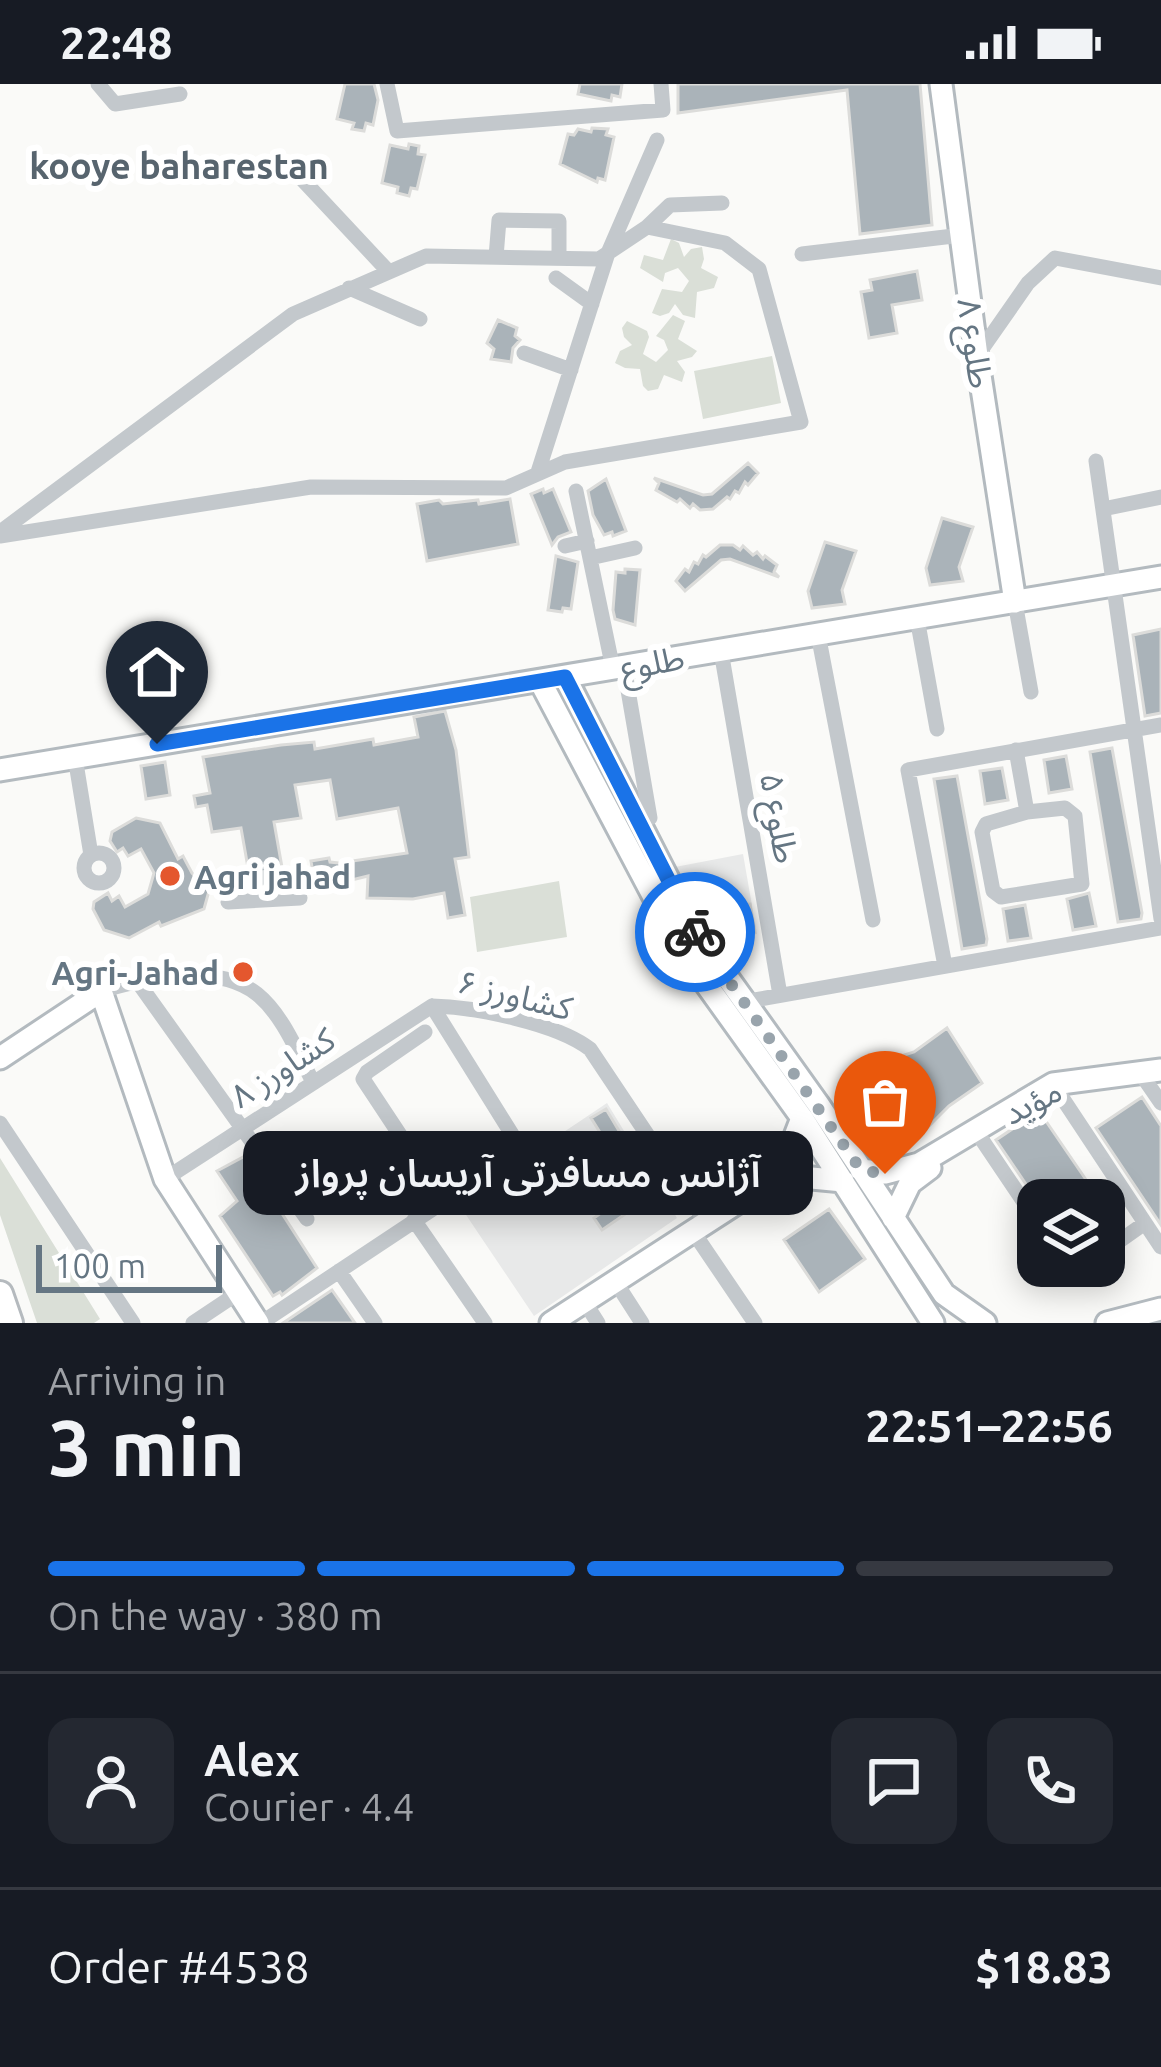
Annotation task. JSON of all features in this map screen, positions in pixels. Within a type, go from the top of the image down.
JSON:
[{"type":"main road","points":[[0,1294],[10,1323]]},
{"type":"street","points":[[98,84],[115,104],[179,94]]},
{"type":"street","points":[[387,84],[398,131],[663,110],[661,84]]},
{"type":"street","name":"طلوع ۸","points":[[941,84],[976,356],[1015,602]]},
{"type":"street","points":[[538,472],[608,253],[656,140]]},
{"type":"street","points":[[300,177],[388,271]]},
{"type":"street","points":[[0,534],[292,314],[426,256],[599,259],[670,205],[722,203]]},
{"type":"street","points":[[496,257],[499,220],[559,221],[559,258]]},
{"type":"street","points":[[0,534],[310,488],[506,488],[565,463],[801,422],[759,268],[725,243],[647,227]]},
{"type":"street","points":[[802,254],[962,236]]},
{"type":"street","points":[[976,356],[1028,283],[1055,258],[1161,278]]},
{"type":"street","points":[[556,278],[592,304]]},
{"type":"street","points":[[349,288],[419,319]]},
{"type":"street","points":[[524,353],[571,370]]},
{"type":"street","points":[[1096,461],[1161,919]]},
{"type":"street","points":[[576,491],[650,818]]},
{"type":"street","points":[[1103,509],[1161,497]]},
{"type":"street","points":[[565,546],[634,548]]},
{"type":"street","name":"طلوع","points":[[0,770],[1161,578]]},
{"type":"street","points":[[1015,602],[1031,692]]},
{"type":"street","points":[[917,618],[937,729]]},
{"type":"street","points":[[818,634],[873,920]]},
{"type":"street","name":"طلوع ۵","points":[[721,651],[780,995]]},
{"type":"street","points":[[565,677],[609,790],[683,952],[802,1118],[893,1218],[934,1308]]},
{"type":"street","points":[[540,681],[934,1308],[985,1323]]},
{"type":"street","points":[[945,966],[908,770],[1161,725]]},
{"type":"street","points":[[1016,750],[1027,812]]},
{"type":"street","points":[[75,757],[91,856]]},
{"type":"street","points":[[1072,811],[1082,884],[1009,897],[993,891],[982,832],[992,819],[1027,812],[1072,811]]},
{"type":"street","points":[[228,902],[300,898]]},
{"type":"street","points":[[743,1002],[1161,928]]},
{"type":"street","points":[[0,1058],[101,991],[137,981],[189,976],[232,982],[258,995],[283,1026],[313,1082]]},
{"type":"street","points":[[137,981],[307,1219]]},
{"type":"street","points":[[101,991],[165,1179],[260,1323],[519,1149],[432,1006]]},
{"type":"street","name":"کشاورز ۸","points":[[165,1179],[432,1006]]},
{"type":"street","name":"کشاورز ۶","points":[[432,1006],[531,1024],[590,1049],[755,1323]]},
{"type":"street","points":[[424,1032],[363,1079],[443,1200]]},
{"type":"street","points":[[1151,1072],[1161,1103]]},
{"type":"street","name":"مؤید","points":[[780,1175],[899,1172],[1053,1084],[1151,1072]]},
{"type":"street","points":[[1053,1084],[1161,1247]]},
{"type":"street","points":[[551,1323],[780,1175],[802,1118]]},
{"type":"street","points":[[0,1123],[133,1323]]},
{"type":"street","points":[[976,1131],[1017,1192]]},
{"type":"street","name":"مؤید","points":[[893,1218],[910,1183],[970,1143],[976,1131]]},
{"type":"street","points":[[414,1220],[484,1323]]},
{"type":"street","points":[[1125,1237],[1145,1223]]},
{"type":"street","points":[[339,1271],[375,1323]]},
{"type":"street","points":[[615,1281],[642,1323]]},
{"type":"street","points":[[193,1323],[238,1294]]},
{"type":"street","points":[[584,1301],[598,1323]]},
{"type":"street","points":[[1107,1323],[1161,1309]]},
{"type":"shaded area","points":[[671,239],[679,243],[684,257],[702,247],[701,268],[718,277],[714,288],[697,292],[695,318],[683,315],[675,304],[669,313],[652,313],[662,289],[682,292],[689,281],[678,268],[665,273],[663,282],[640,268],[644,255],[663,260]]},
{"type":"shaded area","points":[[673,315],[685,321],[678,339],[697,351],[677,361],[685,372],[682,382],[664,375],[658,389],[648,391],[640,369],[615,363],[620,351],[632,345],[622,328],[627,321],[647,331],[643,354],[656,362],[668,350],[656,336]]},
{"type":"shaded area","points":[[772,356],[781,403],[703,419],[694,371]]},
{"type":"shaded area","points":[[743,854],[757,934],[723,940],[675,867]]},
{"type":"shaded area","points":[[559,881],[567,937],[477,952],[470,897]]},
{"type":"shaded area","points":[[607,1103],[677,1218],[534,1316],[458,1203]]},
{"type":"shaded area","points":[[0,1158],[100,1319],[94,1323],[37,1323],[0,1215]]},
{"type":"building","points":[[345,84],[374,84],[378,100],[373,125],[366,123],[364,131],[337,119]]},
{"type":"building","points":[[580,84],[622,84],[620,97],[612,95],[611,101],[578,94]]},
{"type":"building","points":[[678,84],[920,84],[932,225],[860,234],[847,90],[678,113]]},
{"type":"building","points":[[592,128],[608,129],[606,135],[614,137],[605,180],[598,178],[597,182],[560,164],[568,134],[578,129],[591,132]]},
{"type":"building","points":[[409,144],[419,146],[418,154],[425,155],[417,189],[411,188],[409,196],[382,183],[390,145],[408,149]]},
{"type":"building","points":[[917,271],[922,300],[892,305],[897,333],[869,338],[861,292],[872,290],[870,280]]},
{"type":"building","points":[[498,320],[517,328],[515,336],[520,340],[511,362],[491,359],[494,349],[487,343]]},
{"type":"building","points":[[748,463],[758,473],[739,493],[735,491],[713,509],[700,510],[693,504],[690,508],[656,490],[659,483],[654,478],[712,494]]},
{"type":"building","points":[[606,479],[626,531],[613,536],[612,532],[604,535],[588,491]]},
{"type":"building","points":[[543,489],[544,493],[553,489],[571,532],[552,545],[531,494]]},
{"type":"building","points":[[510,499],[518,544],[427,561],[417,504]]},
{"type":"building","points":[[942,518],[973,527],[959,567],[963,581],[930,585],[926,568]]},
{"type":"building","points":[[825,542],[856,551],[842,590],[845,604],[812,608],[808,591]]},
{"type":"building","points":[[720,545],[740,550],[743,546],[753,555],[765,556],[777,565],[774,572],[779,577],[721,560],[685,591],[676,581],[685,569],[689,572],[694,562],[698,564]]},
{"type":"building","points":[[556,556],[578,562],[571,609],[562,612],[548,610]]},
{"type":"building","points":[[625,569],[640,570],[635,625],[615,619],[613,610],[616,572],[625,573]]},
{"type":"building","points":[[1161,629],[1161,713],[1145,716],[1133,635]]},
{"type":"building","points":[[445,711],[456,750],[469,857],[455,859],[465,915],[448,918],[444,893],[413,899],[367,898],[368,876],[315,889],[314,879],[243,889],[241,881],[250,879],[241,828],[212,832],[207,805],[196,807],[194,796],[210,793],[203,757],[281,745],[314,742],[315,749],[418,737],[414,717]],"holes":[[[330,780],[337,819],[398,808],[407,853],[339,863],[329,858],[283,873],[274,822],[301,818],[295,785]]]},
{"type":"building","points":[[1112,748],[1142,913],[1141,919],[1118,922],[1090,752]]},
{"type":"building","points":[[1066,756],[1072,789],[1049,793],[1044,760]]},
{"type":"building","points":[[165,762],[170,795],[146,799],[141,766]]},
{"type":"building","points":[[1002,768],[1008,800],[985,804],[980,771]]},
{"type":"building","points":[[957,776],[987,939],[986,945],[962,949],[934,779]]},
{"type":"building","name":"Agri jahad","points":[[136,818],[160,823],[178,859],[183,856],[209,891],[204,909],[161,926],[159,922],[129,938],[104,930],[93,909],[94,902],[108,893],[112,901],[119,896],[125,907],[148,894],[154,873],[141,849],[128,856],[123,848],[117,852],[110,841],[112,832]]},
{"type":"building","points":[[1089,893],[1096,926],[1073,930],[1067,899]]},
{"type":"building","points":[[750,904],[754,932],[727,937],[723,906]]},
{"type":"building","points":[[1025,905],[1031,938],[1008,941],[1003,909]]},
{"type":"building","points":[[947,1028],[982,1083],[949,1106],[903,1152],[868,1119],[851,1072],[914,1052]]},
{"type":"building","points":[[1142,1097],[1161,1126],[1161,1225],[1096,1128]]},
{"type":"building","points":[[606,1109],[656,1193],[602,1230],[594,1218],[635,1188],[591,1118]]},
{"type":"building","points":[[1039,1111],[1086,1179],[1022,1179],[996,1140]]},
{"type":"building","points":[[245,1156],[317,1268],[282,1295],[273,1296],[220,1216],[237,1201],[217,1171]]},
{"type":"building","points":[[829,1209],[865,1259],[819,1292],[784,1240]]},
{"type":"building","points":[[332,1290],[355,1323],[283,1323]]},
{"type":"way so far","points":[[695,932],[861,1170],[885,1174]]},
{"type":"place","name":"Agri jahad","points":[[170,876]]},
{"type":"place","name":"Agri-Jahad","points":[[243,972]]},
{"type":"place","name":"آژانس مسافرتی آریسان پرواز","points":[[885,1174]]},
{"type":"district","name":"kooye baharestan","points":[[179,165]]},
{"type":"route","points":[[157,744],[565,677],[695,932]]}]
